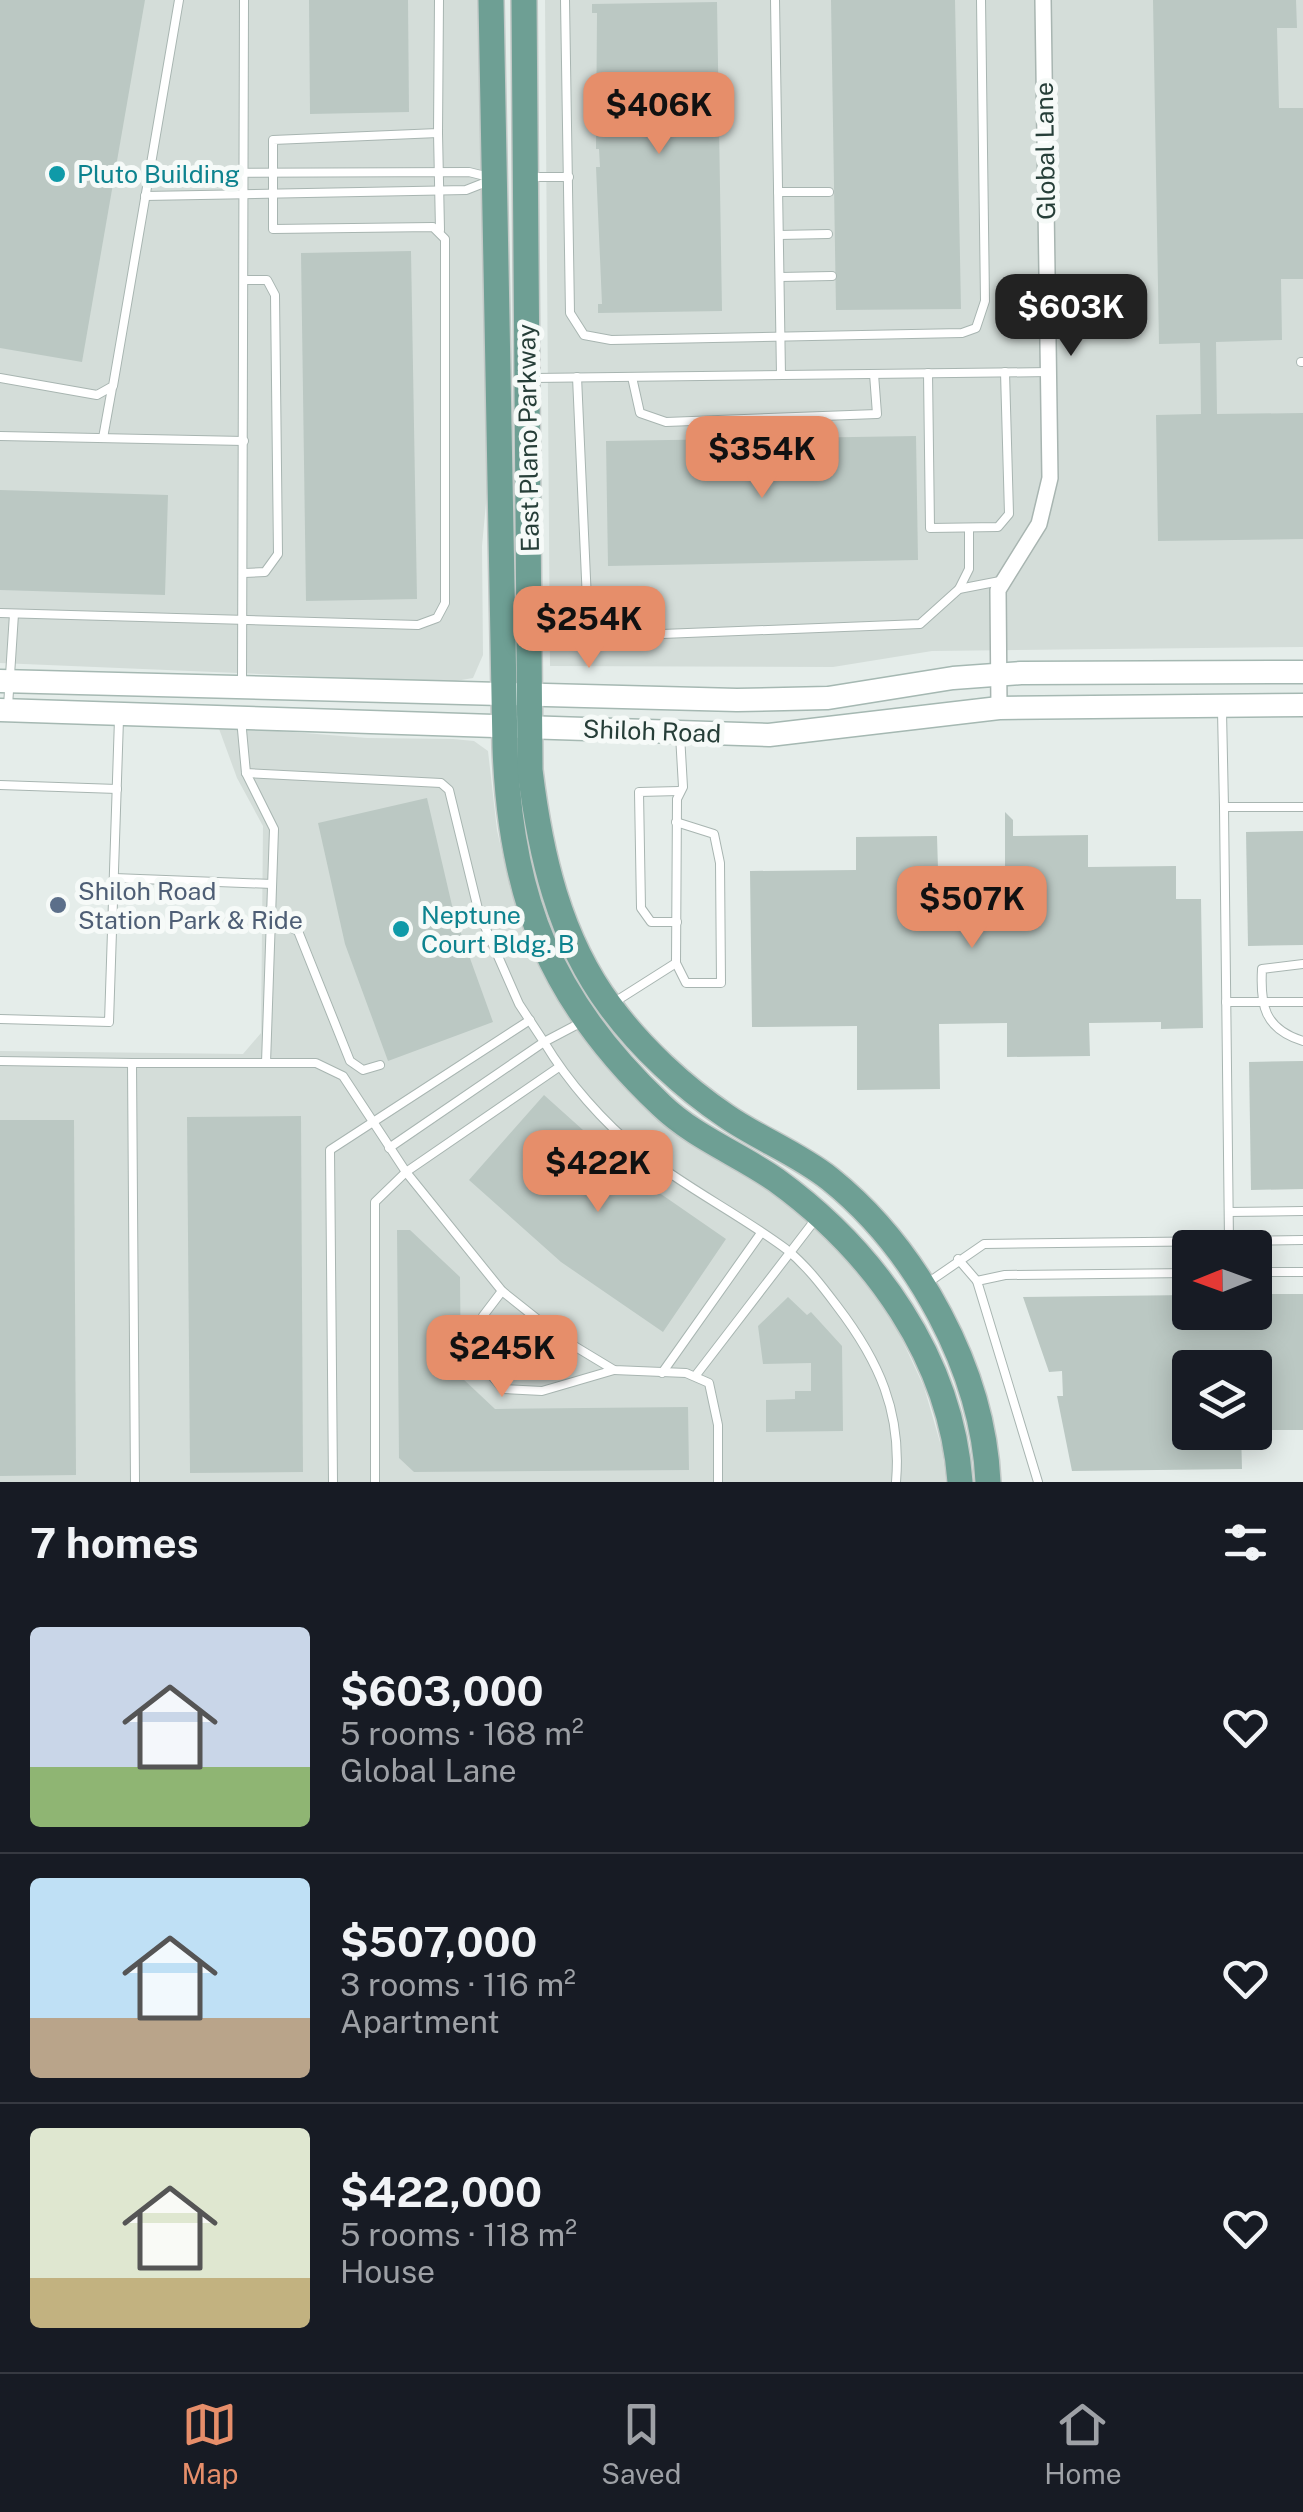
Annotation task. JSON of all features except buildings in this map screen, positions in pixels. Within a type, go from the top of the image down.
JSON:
[{"type":"main road","name":"East Plano Parkway","points":[[491,0],[503,696],[530,770],[550,880],[573,944],[609,1005],[683,1082],[728,1118],[829,1178],[866,1212],[922,1287],[976,1404],[988,1482]]},
{"type":"main road","name":"East Plano Parkway","points":[[524,0],[530,696],[517,726],[511,836],[520,883],[550,965],[586,1020],[664,1108],[820,1214],[884,1282],[916,1334],[950,1418],[960,1482]]},
{"type":"main road","points":[[494,178],[526,177]]},
{"type":"main road","points":[[498,378],[527,378]]},
{"type":"main road","points":[[1222,672],[1222,707]]},
{"type":"main road","name":"Shiloh Road","points":[[4,682],[503,696],[828,698],[996,675],[1303,672]]},
{"type":"main road","points":[[241,719],[242,688]]},
{"type":"main road","name":"Shiloh Road","points":[[4,710],[680,732],[828,730],[999,708],[1303,705]]},
{"type":"main road","points":[[586,1020],[609,1005]]},
{"type":"main road","points":[[897,1303],[922,1287]]},
{"type":"street","name":"Global Lane","points":[[999,708],[995,619],[998,590],[1039,524],[1050,478],[1044,0]]},
{"type":"lane","points":[[103,438],[179,0]]},
{"type":"lane","points":[[242,688],[244,0]]},
{"type":"lane","points":[[0,613],[418,625],[438,618],[446,603],[445,239],[440,230],[439,0]]},
{"type":"lane","points":[[564,0],[570,313],[584,334],[611,340],[962,333],[976,328],[983,317],[980,0]]},
{"type":"lane","points":[[774,0],[781,375]]},
{"type":"lane","points":[[438,133],[273,140],[273,229],[414,226],[440,230]]},
{"type":"lane","points":[[150,173],[244,176],[469,172],[494,178]]},
{"type":"lane","points":[[526,177],[569,177]]},
{"type":"lane","points":[[146,196],[466,190],[494,178]]},
{"type":"lane","points":[[778,192],[830,192]]},
{"type":"lane","points":[[779,234],[828,234]]},
{"type":"lane","points":[[780,277],[832,276]]},
{"type":"lane","points":[[244,280],[267,280],[275,295],[278,554],[265,572],[244,573]]},
{"type":"lane","points":[[928,373],[930,528],[968,528],[998,527],[1009,514],[1005,372]]},
{"type":"lane","points":[[527,378],[1049,372]]},
{"type":"lane","points":[[632,376],[640,414],[666,422],[877,414],[874,374]]},
{"type":"lane","points":[[577,377],[588,623],[611,636],[920,624],[960,589],[969,569],[968,528]]},
{"type":"lane","points":[[0,378],[97,395],[112,386]]},
{"type":"lane","points":[[0,436],[244,441]]},
{"type":"lane","points":[[960,589],[1005,580]]},
{"type":"lane","points":[[4,710],[14,614]]},
{"type":"lane","points":[[1222,707],[1229,1230]]},
{"type":"lane","points":[[0,1020],[108,1022],[120,714]]},
{"type":"lane","points":[[241,719],[246,773],[274,830],[266,1064]]},
{"type":"lane","points":[[676,822],[714,834],[720,863],[721,983],[686,983],[676,964],[676,822],[679,791],[683,787],[680,732]]},
{"type":"lane","points":[[246,773],[441,783],[450,790],[480,913],[530,1020],[558,1067],[637,1150],[789,1252],[830,1296],[882,1374],[898,1430],[896,1482]]},
{"type":"lane","points":[[0,785],[117,789]]},
{"type":"lane","points":[[677,922],[651,922],[641,908],[639,792],[679,791]]},
{"type":"lane","points":[[1224,807],[1303,807]]},
{"type":"lane","points":[[114,878],[272,884]]},
{"type":"lane","points":[[270,917],[298,931],[350,1061],[363,1070],[380,1065]]},
{"type":"lane","points":[[609,1005],[676,964]]},
{"type":"lane","points":[[1303,964],[1262,969],[1260,1002],[1284,1033],[1303,1041]]},
{"type":"lane","points":[[1226,1002],[1303,1002]]},
{"type":"lane","points":[[333,1482],[330,1150],[530,1020]]},
{"type":"lane","points":[[388,1148],[544,1042],[586,1020]]},
{"type":"lane","points":[[0,1062],[316,1063],[332,1068],[350,1085],[406,1172],[502,1291],[561,1338],[614,1370]]},
{"type":"lane","points":[[132,1063],[134,1482]]},
{"type":"lane","points":[[375,1482],[374,1210],[380,1195],[406,1172],[558,1067]]},
{"type":"lane","points":[[1229,1212],[1303,1211]]},
{"type":"lane","points":[[696,1375],[820,1214]]},
{"type":"lane","points":[[662,1373],[762,1232]]},
{"type":"lane","points":[[1272,1240],[1303,1240]]},
{"type":"lane","points":[[922,1287],[984,1244],[1172,1242]]},
{"type":"lane","points":[[958,1260],[978,1281],[1038,1482]]},
{"type":"lane","points":[[1272,1272],[1303,1272]]},
{"type":"lane","points":[[978,1281],[1005,1275],[1172,1273]]},
{"type":"lane","points":[[502,1291],[483,1316],[480,1348],[483,1370],[503,1389],[542,1391],[614,1370],[696,1375],[708,1383],[714,1395],[718,1482]]},
{"type":"shaded area","points":[[0,0],[481,0],[488,482],[482,546],[483,655],[473,678],[450,682],[0,663]]},
{"type":"shaded area","points":[[545,0],[1303,0],[1303,647],[932,651],[833,667],[550,666]]},
{"type":"shaded area","points":[[218,726],[367,738],[453,739],[474,741],[488,751],[497,830],[511,892],[546,978],[588,1042],[777,1193],[835,1245],[865,1279],[898,1331],[924,1387],[942,1449],[946,1482],[0,1482],[0,1051],[243,1054],[261,1033],[263,826],[237,778]]},
{"type":"place","name":"Pluto Building","points":[[57,174]]},
{"type":"place","name":"Shiloh Road Station Park & Ride","points":[[58,905]]},
{"type":"place","name":"Neptune Court Bldg. B","points":[[401,929]]}]
